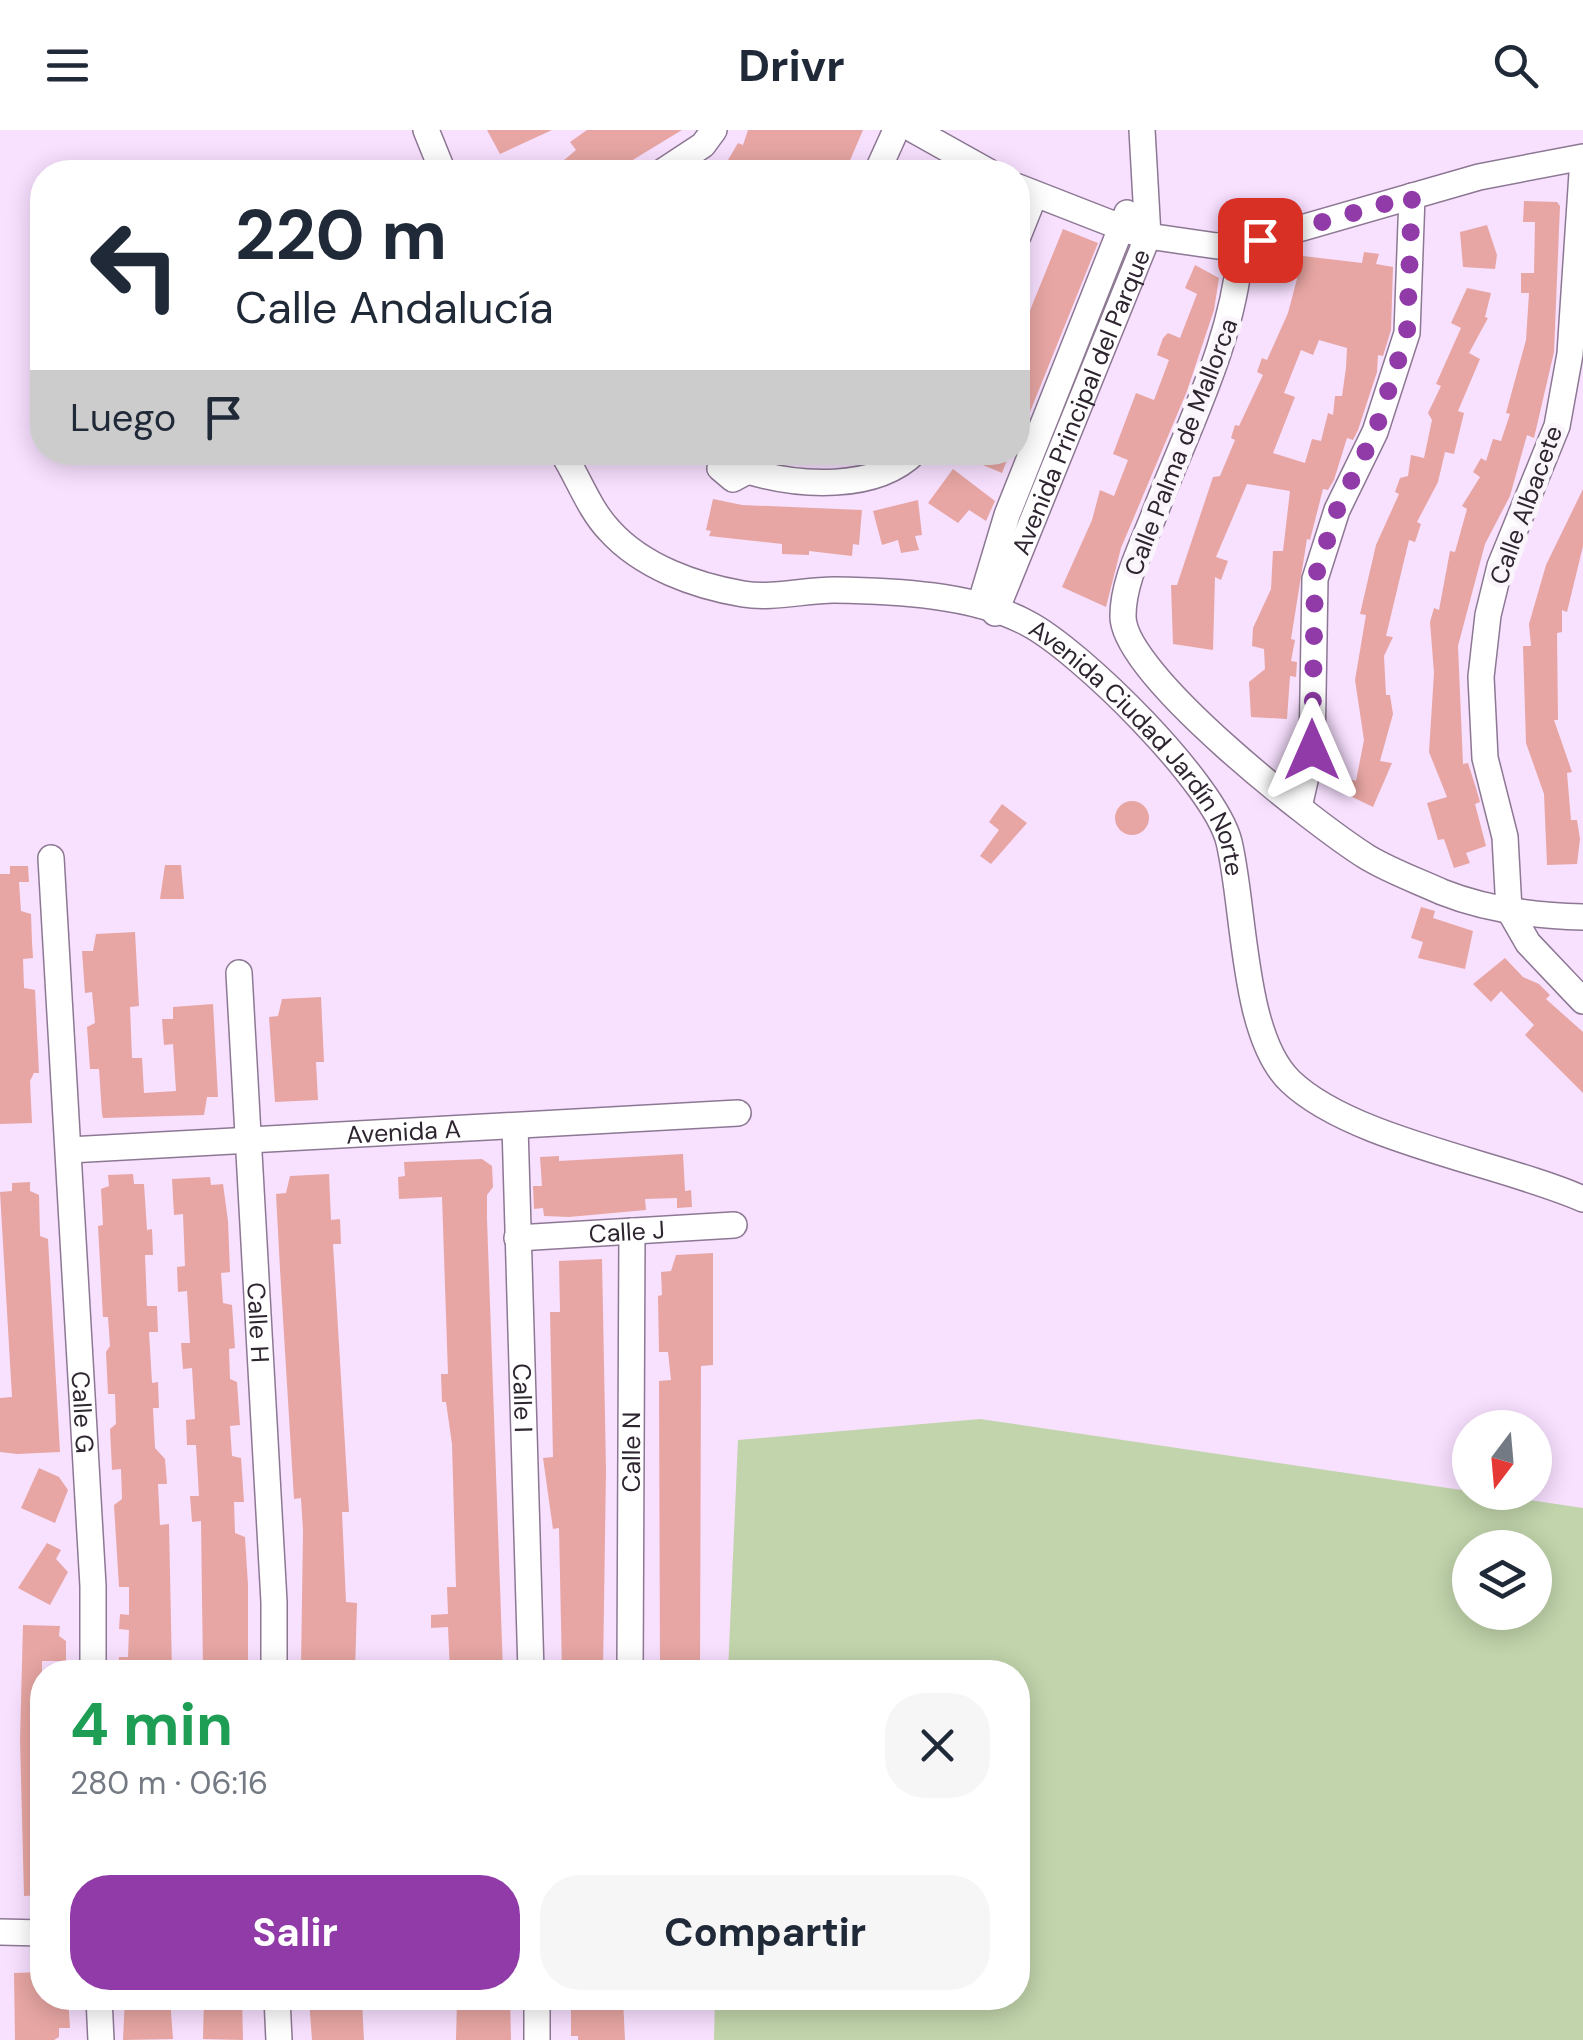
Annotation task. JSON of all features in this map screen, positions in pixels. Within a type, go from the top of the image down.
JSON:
[{"type":"street","points":[[426,130],[438,160]]},
{"type":"street","points":[[681,160],[704,145],[714,130]]},
{"type":"street","points":[[882,160],[896,130]]},
{"type":"street","points":[[914,130],[968,160]]},
{"type":"street","name":"Avenida Principal del Parque","points":[[987,610],[1148,236],[1142,130]]},
{"type":"street","points":[[1030,194],[1148,236],[1217,246],[1241,243],[1479,177],[1583,158]]},
{"type":"street","name":"Calle Albacete","points":[[1509,910],[1505,837],[1485,758],[1481,677],[1488,615],[1500,566],[1557,426],[1570,354],[1583,158]]},
{"type":"street","name":"Avenida Principal del Parque","points":[[1030,457],[1118,227],[1143,188]]},
{"type":"street","points":[[1299,807],[1312,750],[1315,578],[1337,510],[1375,432],[1407,333],[1412,196]]},
{"type":"street","name":"Calle Palma de Mallorca","points":[[1241,243],[1238,289],[1226,334],[1131,575],[1122,618],[1132,645],[1160,684],[1299,807],[1368,858],[1447,894],[1532,916],[1583,916]]},
{"type":"street","name":"Avenida Ciudad Jardín Norte","points":[[570,465],[608,530],[657,568],[746,595],[834,590],[955,600],[1026,622],[1078,659],[1202,786],[1228,837],[1255,1018],[1286,1078],[1314,1101],[1360,1122],[1583,1199]]},
{"type":"street","points":[[721,465],[728,477],[739,478],[746,465]]},
{"type":"street","points":[[753,465],[784,482],[873,478],[894,465]]},
{"type":"street","name":"Avenida Principal del Parque","points":[[987,610],[1007,515],[1027,465]]},
{"type":"street","name":"Calle G","points":[[51,858],[92,1660]]},
{"type":"street","points":[[1509,910],[1528,943],[1583,1000]]},
{"type":"street","name":"Calle H","points":[[238,974],[274,1602],[274,1660]]},
{"type":"street","name":"Avenida A","points":[[69,1150],[738,1113]]},
{"type":"street","name":"Calle I","points":[[514,1126],[531,1660]]},
{"type":"street","name":"Calle J","points":[[517,1238],[734,1224]]},
{"type":"street","name":"Calle N","points":[[630,1660],[632,1231]]},
{"type":"street","points":[[0,1932],[30,1932]]},
{"type":"street","points":[[99,2010],[101,2040]]},
{"type":"street","points":[[278,2010],[280,2040]]},
{"type":"street","points":[[537,2010],[537,2040]]},
{"type":"green space","points":[[980,1419],[1452,1489],[1452,1510],[1552,1510],[1552,1503],[1583,1508],[1583,2040],[714,2040],[715,2010],[1030,2010],[1030,1660],[729,1660],[738,1440]]},
{"type":"building","points":[[487,130],[552,130],[500,154]]},
{"type":"building","points":[[587,130],[682,130],[633,160],[564,160],[576,150],[570,142]]},
{"type":"building","points":[[748,130],[863,130],[850,160],[728,160],[738,143],[743,145]]},
{"type":"building","points":[[1524,201],[1557,202],[1560,206],[1554,352],[1534,438],[1527,435],[1510,496],[1485,544],[1458,646],[1463,764],[1468,763],[1480,802],[1475,804],[1486,846],[1466,853],[1470,863],[1454,868],[1444,839],[1438,840],[1427,803],[1447,797],[1429,752],[1434,673],[1430,622],[1434,608],[1439,610],[1450,551],[1455,552],[1467,509],[1462,506],[1480,477],[1473,472],[1481,458],[1486,461],[1493,439],[1501,441],[1510,414],[1506,413],[1526,340],[1529,293],[1521,293],[1521,273],[1534,273],[1535,222],[1523,222]]},
{"type":"building","points":[[1487,225],[1497,255],[1495,269],[1463,267],[1460,232]]},
{"type":"building","points":[[1063,229],[1098,243],[1030,412],[1030,310]]},
{"type":"building","points":[[1364,252],[1379,254],[1376,264],[1393,267],[1391,330],[1383,356],[1378,355],[1377,372],[1358,430],[1353,440],[1347,438],[1334,480],[1328,490],[1323,489],[1310,540],[1307,539],[1291,639],[1295,640],[1291,661],[1297,662],[1296,677],[1290,676],[1287,719],[1251,717],[1249,682],[1265,669],[1264,649],[1252,646],[1253,628],[1271,589],[1273,551],[1283,551],[1290,491],[1247,484],[1216,557],[1228,561],[1221,580],[1215,577],[1213,650],[1173,644],[1171,585],[1177,585],[1213,477],[1220,476],[1235,440],[1231,438],[1235,425],[1239,426],[1263,375],[1257,372],[1262,358],[1267,360],[1288,313],[1303,256],[1362,263]],"holes":[[[1319,340],[1347,348],[1342,396],[1335,396],[1333,415],[1328,413],[1321,441],[1312,439],[1305,463],[1273,453],[1295,397],[1284,393],[1301,350],[1313,355]]]},
{"type":"building","points":[[1195,265],[1219,278],[1214,310],[1187,391],[1121,548],[1106,607],[1062,587],[1092,520],[1100,490],[1114,496],[1128,460],[1113,454],[1136,393],[1154,400],[1169,360],[1157,355],[1163,338],[1168,333],[1180,338],[1197,294],[1185,288]]},
{"type":"building","points":[[1467,288],[1491,293],[1485,317],[1488,318],[1469,353],[1480,359],[1458,411],[1464,413],[1454,454],[1445,452],[1438,482],[1417,522],[1421,524],[1415,542],[1409,540],[1386,636],[1393,637],[1384,656],[1386,695],[1390,695],[1393,714],[1380,761],[1392,763],[1373,807],[1344,793],[1350,779],[1356,781],[1364,740],[1355,680],[1366,615],[1360,614],[1376,545],[1399,494],[1395,492],[1400,478],[1408,476],[1411,455],[1424,458],[1432,420],[1428,413],[1441,386],[1436,384],[1461,328],[1451,323]]},
{"type":"building","points":[[983,465],[1005,465],[1002,473]]},
{"type":"building","points":[[953,469],[995,501],[986,521],[969,510],[958,523],[928,503]]},
{"type":"building","points":[[1583,489],[1583,546],[1567,612],[1562,610],[1562,632],[1557,633],[1558,720],[1554,720],[1572,772],[1567,773],[1571,820],[1577,820],[1580,839],[1577,864],[1547,865],[1544,794],[1526,743],[1523,646],[1531,646],[1529,624],[1546,565]]},
{"type":"building","points":[[713,499],[742,505],[862,510],[859,545],[853,544],[852,556],[809,551],[809,555],[782,554],[782,544],[709,536],[711,531],[706,530]]},
{"type":"building","points":[[918,500],[922,535],[915,536],[919,550],[901,553],[898,540],[882,545],[873,511]]},
{"type":"building","points":[[1132,801],[1144,806],[1149,818],[1144,830],[1132,835],[1120,830],[1115,818],[1120,806]]},
{"type":"building","points":[[1002,804],[1027,823],[991,864],[980,856],[999,830],[989,822]]},
{"type":"building","points":[[165,865],[181,865],[184,899],[160,899]]},
{"type":"building","points":[[10,866],[28,866],[29,882],[19,882],[21,911],[31,914],[33,958],[23,959],[24,988],[35,990],[39,1073],[34,1073],[30,1081],[32,1123],[0,1124],[0,874],[10,874]]},
{"type":"building","points":[[1421,907],[1435,911],[1433,918],[1473,931],[1465,969],[1418,958],[1423,942],[1411,938]]},
{"type":"building","points":[[135,932],[139,1006],[130,1007],[132,1058],[142,1058],[144,1093],[176,1091],[173,1044],[164,1045],[162,1019],[173,1019],[173,1007],[213,1004],[218,1097],[207,1097],[204,1115],[103,1118],[99,1069],[90,1069],[87,1027],[95,1023],[92,992],[85,993],[82,951],[93,951],[96,934]]},
{"type":"building","points":[[1505,958],[1523,977],[1539,984],[1550,995],[1546,999],[1583,1032],[1583,1093],[1525,1035],[1534,1025],[1501,991],[1491,1002],[1473,984]]},
{"type":"building","points":[[321,997],[324,1062],[316,1062],[318,1100],[275,1102],[269,1017],[278,1016],[282,999]]},
{"type":"building","points":[[683,1154],[685,1191],[691,1190],[692,1207],[677,1208],[677,1198],[645,1199],[646,1210],[569,1217],[544,1216],[543,1208],[534,1209],[533,1186],[542,1186],[540,1157],[559,1156],[559,1161]]},
{"type":"building","points":[[482,1159],[492,1166],[487,1219],[503,1660],[449,1660],[448,1627],[431,1628],[431,1615],[448,1614],[447,1587],[456,1587],[452,1444],[446,1402],[442,1402],[441,1374],[448,1374],[442,1197],[399,1199],[398,1177],[405,1176],[404,1162]]},
{"type":"building","points":[[133,1174],[134,1184],[144,1184],[147,1230],[152,1229],[153,1255],[145,1255],[147,1306],[157,1306],[158,1332],[149,1332],[152,1383],[158,1382],[159,1408],[153,1408],[155,1448],[165,1459],[167,1484],[158,1484],[160,1525],[169,1524],[172,1660],[119,1660],[128,1657],[129,1630],[119,1629],[120,1614],[129,1615],[129,1587],[119,1587],[114,1505],[122,1499],[121,1469],[112,1470],[110,1429],[116,1424],[115,1394],[108,1394],[106,1352],[110,1346],[108,1317],[103,1317],[98,1226],[103,1225],[101,1189],[109,1186],[108,1175]]},
{"type":"building","points":[[329,1174],[331,1220],[340,1219],[341,1244],[333,1244],[349,1512],[342,1512],[346,1602],[357,1603],[355,1660],[301,1660],[303,1531],[301,1498],[294,1499],[276,1194],[286,1193],[290,1176]]},
{"type":"building","points":[[210,1177],[211,1185],[223,1184],[230,1272],[221,1273],[223,1303],[232,1305],[235,1348],[229,1349],[230,1379],[237,1382],[240,1425],[230,1426],[232,1456],[241,1458],[244,1502],[234,1502],[235,1533],[245,1537],[248,1660],[203,1660],[201,1521],[192,1522],[190,1496],[199,1496],[196,1445],[187,1445],[186,1420],[195,1419],[192,1368],[183,1369],[181,1343],[190,1343],[187,1291],[178,1292],[177,1267],[185,1266],[183,1214],[174,1215],[172,1179]]},
{"type":"building","points":[[30,1182],[30,1191],[39,1195],[40,1236],[48,1239],[60,1452],[17,1454],[0,1452],[0,1398],[12,1397],[0,1192],[12,1191],[12,1183]]},
{"type":"building","points":[[713,1253],[713,1365],[701,1366],[700,1660],[660,1660],[659,1381],[671,1380],[668,1352],[659,1352],[658,1296],[662,1295],[661,1272],[671,1271],[676,1255]]},
{"type":"building","points":[[602,1259],[606,1470],[603,1660],[562,1660],[559,1528],[553,1529],[543,1458],[553,1457],[550,1312],[560,1312],[559,1261]]},
{"type":"building","points":[[39,1468],[59,1477],[68,1490],[55,1523],[21,1508]]},
{"type":"building","points":[[47,1543],[61,1550],[56,1559],[68,1572],[50,1605],[18,1588]]},
{"type":"building","points":[[23,1625],[60,1626],[59,1636],[66,1641],[66,1660],[30,1660],[30,1896],[24,1896],[20,1740]]},
{"type":"building","points":[[30,1972],[30,2010],[69,2010],[70,2028],[59,2028],[59,2037],[54,2040],[15,2040],[14,1973]]},
{"type":"building","points":[[124,2010],[171,2010],[173,2039],[123,2040]]},
{"type":"building","points":[[204,2010],[242,2010],[243,2040],[203,2039]]},
{"type":"building","points":[[310,2010],[362,2010],[364,2040],[312,2040]]},
{"type":"building","points":[[457,2010],[510,2010],[511,2040],[456,2040]]},
{"type":"building","points":[[571,2010],[624,2010],[625,2040],[578,2040],[578,2036],[571,2036]]},
{"type":"route","points":[[1260,240],[1412,196],[1407,333],[1375,432],[1337,510],[1315,578],[1312,750]]}]
